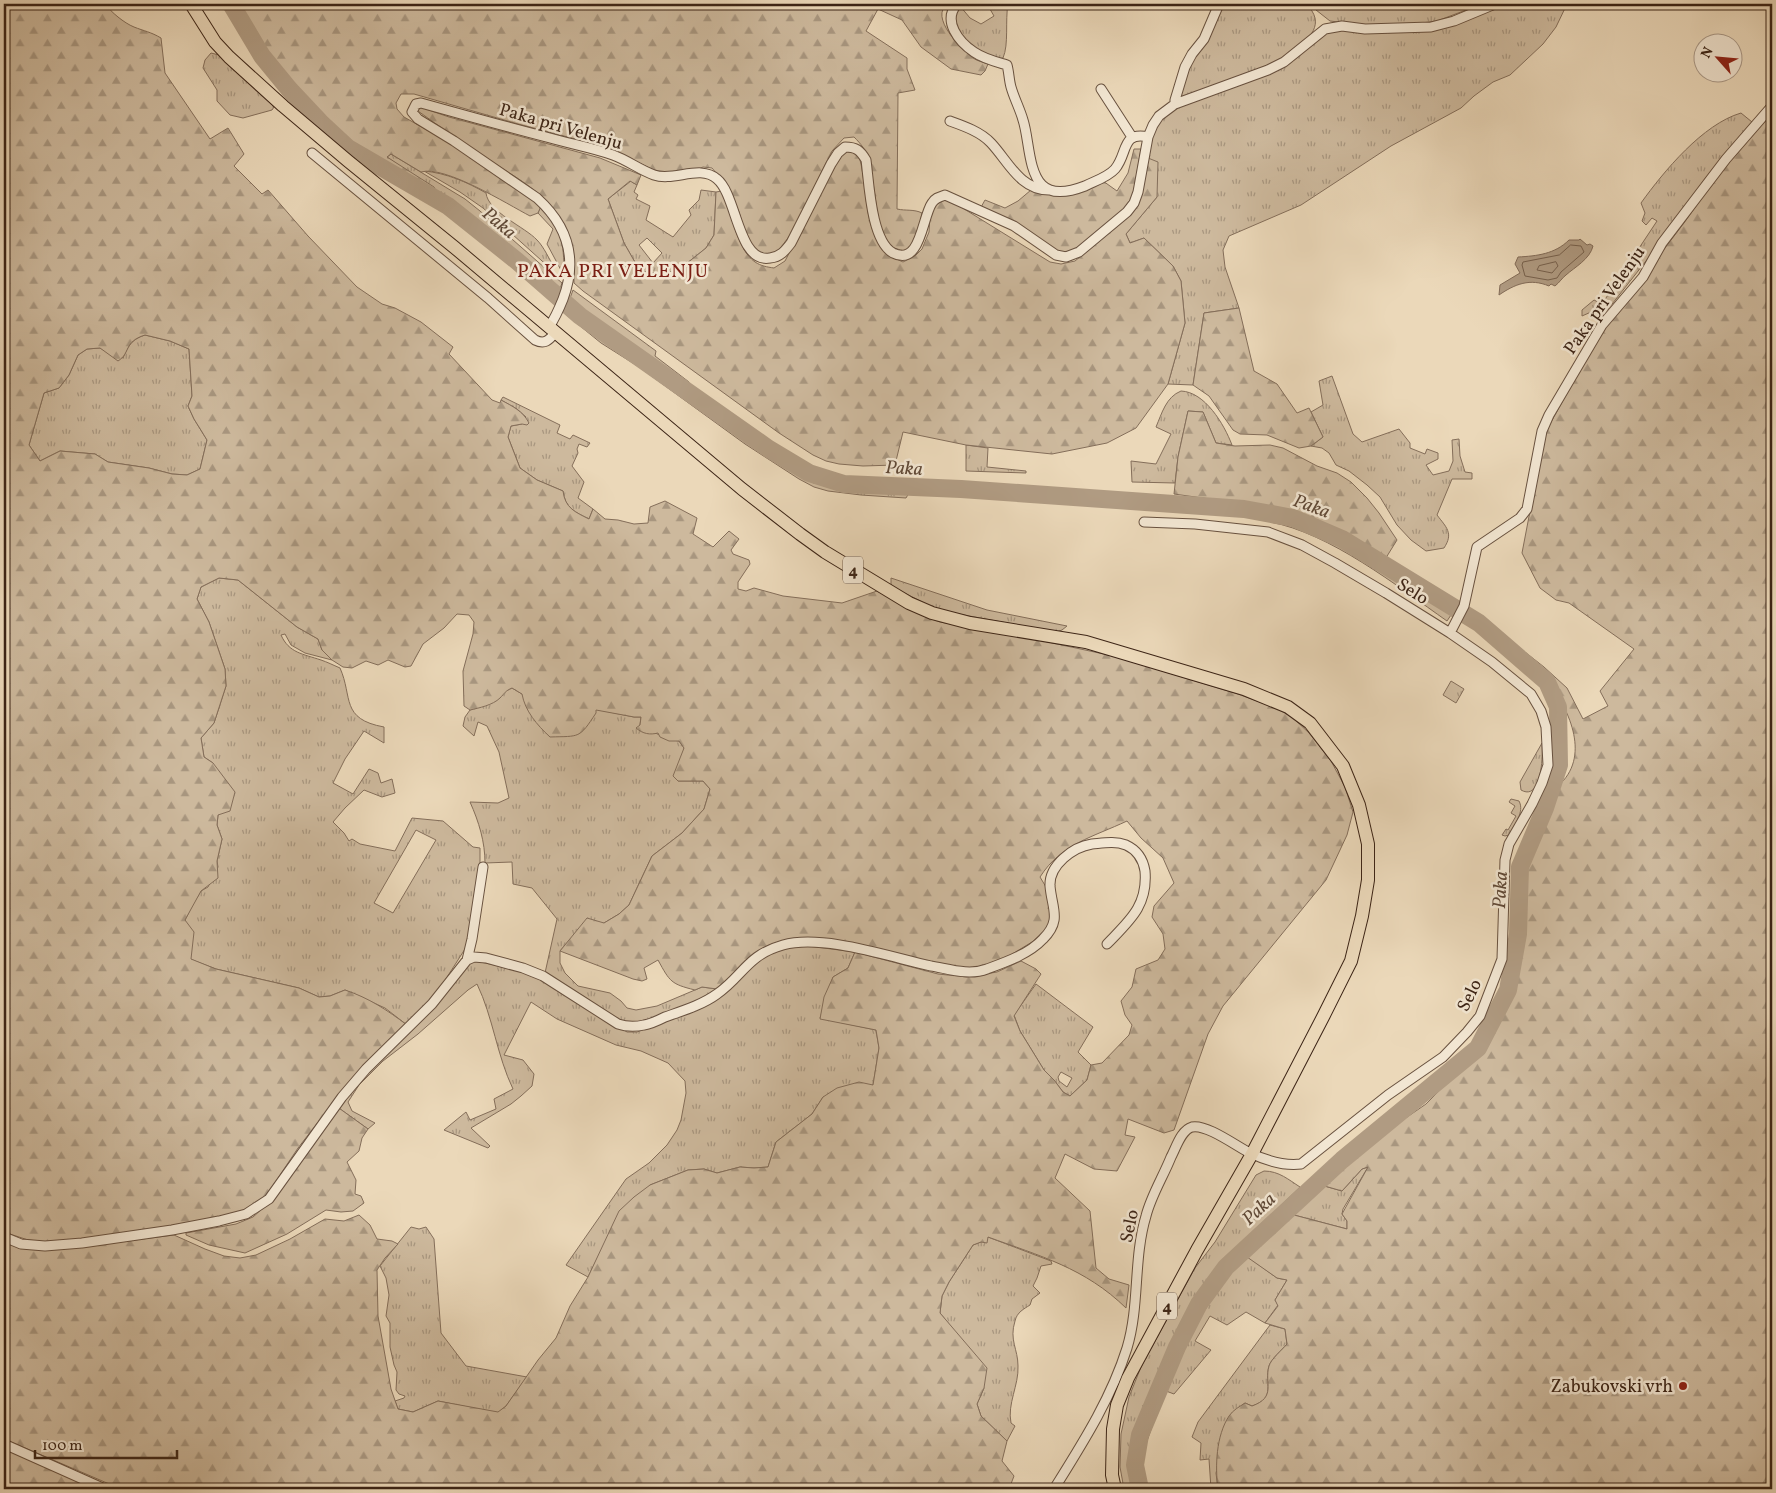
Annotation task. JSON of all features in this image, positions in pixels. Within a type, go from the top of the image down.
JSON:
[{"type":"main road","name":"4","points":[[191,4],[215,42],[348,162],[454,247],[800,534],[857,572],[909,603],[932,613],[970,623],[1086,642],[1131,654],[1269,698],[1288,707],[1310,724],[1343,766],[1358,805],[1368,844],[1368,880],[1362,916],[1351,961],[1252,1154],[1197,1250],[1128,1378],[1118,1405],[1113,1430],[1112,1475],[1115,1489]]},
{"type":"street","points":[[957,4],[950,12],[951,22],[964,44],[976,53],[1008,65],[1010,86],[1023,119],[1036,176],[1042,185],[1051,190]]},
{"type":"street","points":[[1175,104],[1185,67],[1192,54],[1204,39],[1219,4]]},
{"type":"street","name":"Paka pri Velenju","points":[[552,330],[568,286],[570,271],[566,238],[560,224],[549,209],[537,198],[454,140],[418,119],[412,112],[416,104],[421,103],[613,155],[655,176],[670,178],[707,174],[716,178],[724,188],[747,247],[756,255],[766,259],[774,258],[784,252],[791,243],[831,164],[838,152],[845,146],[854,147],[861,151],[866,160],[877,232],[892,252],[902,255],[910,253],[916,247],[927,212],[933,201],[938,197],[945,196],[1014,226],[1056,255],[1066,257],[1079,252],[1127,212],[1134,203],[1138,192],[1148,137],[1159,116],[1175,104],[1268,70],[1284,62],[1326,29],[1342,26],[1365,29],[1431,27],[1454,21],[1495,4]]},
{"type":"street","points":[[1101,89],[1132,137]]},
{"type":"street","name":"Paka pri Velenju","points":[[1452,630],[1464,606],[1477,548],[1520,518],[1527,509],[1542,431],[1549,415],[1602,325],[1643,277],[1662,243],[1726,160],[1772,106]]},
{"type":"street","points":[[950,121],[969,128],[990,142],[1018,177],[1028,185],[1039,189],[1064,192],[1081,188],[1114,171],[1122,159],[1127,142],[1132,137],[1139,135],[1148,137]]},
{"type":"street","points":[[312,154],[481,292],[536,340],[541,343],[546,342],[552,330]]},
{"type":"street","name":"Selo","points":[[1054,1489],[1105,1402],[1127,1348],[1132,1324],[1146,1216],[1186,1129],[1194,1127],[1208,1130],[1252,1154],[1290,1165],[1301,1164],[1388,1095],[1443,1057],[1480,1016],[1490,993],[1502,959],[1505,860],[1509,844],[1542,783],[1548,765],[1546,727],[1541,711],[1531,694],[1452,630],[1335,563],[1302,546],[1268,532],[1195,524],[1144,522]]},
{"type":"street","points":[[467,960],[474,957],[486,958],[523,968],[543,976],[565,988],[618,1024],[626,1027],[646,1025],[701,1003],[717,995],[760,954],[800,942],[824,943],[868,951],[961,972],[982,971],[1027,951],[1043,940],[1055,918],[1050,885],[1052,873],[1061,860],[1071,852],[1086,845],[1112,842],[1124,845],[1134,850],[1140,856],[1144,866],[1146,881],[1139,909],[1107,944]]},
{"type":"street","points":[[4,1237],[22,1244],[45,1246],[82,1243],[219,1221],[246,1214],[269,1199],[342,1096],[366,1069],[432,1004],[467,960],[475,923],[483,867]]},
{"type":"street","points":[[4,1444],[105,1489]]},
{"type":"green space","points":[[4,4],[105,4],[126,23],[161,38],[165,73],[210,139],[228,128],[244,154],[234,166],[262,194],[268,190],[308,236],[357,287],[382,304],[395,308],[421,322],[453,347],[449,354],[492,400],[500,403],[501,400],[524,415],[529,423],[527,425],[511,426],[508,437],[520,468],[537,480],[563,491],[568,505],[579,514],[589,519],[593,509],[605,519],[634,524],[648,523],[650,507],[665,501],[697,518],[693,534],[713,547],[729,531],[739,539],[731,550],[733,554],[749,560],[750,564],[738,582],[738,589],[746,591],[754,588],[783,596],[842,603],[877,591],[924,616],[940,622],[1113,656],[1238,694],[1276,708],[1292,717],[1309,733],[1331,761],[1345,787],[1353,812],[1347,835],[1326,880],[1223,1006],[1208,1034],[1174,1130],[1164,1133],[1128,1119],[1125,1135],[1135,1137],[1117,1171],[1094,1169],[1065,1154],[1055,1178],[1090,1211],[1096,1268],[1109,1279],[1129,1285],[1126,1308],[1110,1294],[1078,1273],[1044,1257],[988,1237],[987,1243],[981,1242],[973,1245],[942,1296],[940,1313],[987,1368],[984,1388],[977,1404],[981,1416],[1007,1441],[1002,1461],[1014,1476],[1009,1489],[121,1489],[4,1439],[4,1239],[10,1241],[95,1245],[174,1235],[224,1256],[240,1258],[256,1255],[290,1239],[325,1219],[344,1221],[359,1215],[370,1225],[377,1239],[392,1241],[398,1244],[377,1270],[378,1316],[391,1389],[398,1409],[413,1412],[438,1401],[498,1412],[506,1406],[556,1338],[570,1306],[588,1277],[619,1211],[634,1197],[650,1185],[688,1170],[704,1169],[717,1173],[740,1167],[768,1167],[776,1142],[812,1114],[823,1097],[837,1088],[859,1082],[873,1085],[879,1048],[876,1030],[820,1019],[824,997],[833,977],[848,968],[855,952],[938,974],[967,977],[997,972],[1021,961],[1036,969],[1041,974],[1014,1016],[1020,1031],[1044,1070],[1063,1092],[1070,1096],[1087,1080],[1091,1065],[1102,1063],[1129,1035],[1132,1025],[1125,1015],[1121,1001],[1132,987],[1136,969],[1158,960],[1165,949],[1163,934],[1152,917],[1154,906],[1174,883],[1163,858],[1141,838],[1127,821],[1068,849],[1048,866],[1040,877],[1046,887],[1051,919],[1045,930],[1032,942],[1009,956],[980,968],[962,969],[876,949],[787,941],[769,945],[756,952],[717,989],[702,987],[695,990],[672,981],[658,960],[644,968],[647,979],[642,981],[560,951],[587,918],[604,923],[629,905],[652,856],[682,833],[704,809],[710,789],[703,781],[678,781],[673,776],[684,748],[679,741],[669,741],[660,737],[658,733],[647,734],[641,732],[636,728],[640,725],[641,717],[596,710],[596,713],[582,732],[573,736],[550,737],[532,717],[522,694],[512,688],[506,691],[494,703],[486,706],[470,710],[464,706],[463,671],[473,634],[474,622],[469,615],[457,614],[444,628],[423,644],[411,666],[405,667],[388,660],[378,665],[366,661],[352,668],[343,667],[332,660],[322,650],[318,639],[297,627],[238,580],[219,578],[201,587],[197,599],[209,622],[225,669],[226,686],[214,723],[201,738],[204,757],[213,763],[235,792],[230,811],[218,815],[217,825],[222,839],[217,861],[218,878],[201,891],[185,920],[194,932],[191,959],[216,969],[299,988],[319,997],[330,996],[345,990],[378,1005],[407,1025],[339,1095],[298,1148],[266,1196],[233,1219],[102,1238],[48,1242],[28,1240],[4,1232]],"holes":[[[145,335],[170,341],[189,349],[192,396],[188,406],[207,440],[200,469],[187,475],[172,474],[149,468],[108,462],[95,454],[60,451],[40,461],[29,445],[44,393],[59,388],[69,375],[78,355],[87,349],[100,348],[118,361],[125,355],[133,341]]]},
{"type":"green space","points":[[235,4],[948,4],[943,9],[942,16],[949,33],[973,58],[988,64],[981,75],[951,69],[921,47],[902,20],[878,9],[866,31],[907,58],[907,69],[915,90],[898,93],[897,209],[922,213],[915,240],[905,250],[887,243],[881,228],[868,156],[854,137],[844,138],[832,151],[791,234],[778,251],[767,255],[758,253],[747,238],[739,212],[727,186],[712,168],[703,167],[692,172],[662,174],[606,147],[414,94],[401,94],[396,103],[397,109],[404,117],[450,143],[541,206],[538,213],[530,216],[460,180],[432,171],[421,172],[391,154],[387,157],[434,187],[436,191],[434,194],[350,145],[321,120],[295,93],[267,57]]},
{"type":"green space","points":[[987,4],[1008,4],[1006,46],[1003,58],[996,59],[971,47],[954,25],[955,10],[960,6],[970,18],[981,24],[994,16]]},
{"type":"green space","points":[[1221,4],[1307,4],[1314,14],[1315,24],[1305,42],[1284,59],[1179,99],[1182,82]]},
{"type":"green space","points":[[1482,4],[1437,21],[1372,26],[1330,21],[1316,10],[1314,5]]},
{"type":"green space","points":[[1506,4],[1567,4],[1556,27],[1543,44],[1510,75],[1493,82],[1461,108],[1391,146],[1301,205],[1229,236],[1223,250],[1225,267],[1239,308],[1204,313],[1193,385],[1168,384],[1185,323],[1181,281],[1173,266],[1144,238],[1130,243],[1126,234],[1157,197],[1148,158],[1149,142],[1158,122],[1175,106],[1258,76],[1328,31],[1451,26]]},
{"type":"green space","points":[[211,53],[219,55],[273,104],[272,110],[243,118],[230,115],[217,101],[217,90],[203,68],[205,60]]},
{"type":"green space","points":[[420,107],[449,117],[600,158],[641,175],[637,185],[630,181],[608,199],[624,243],[640,271],[665,274],[681,268],[706,248],[714,235],[716,192],[722,191],[740,241],[749,256],[755,262],[766,267],[774,268],[785,261],[842,153],[848,148],[857,150],[872,229],[879,243],[889,254],[903,262],[915,256],[922,249],[929,232],[930,213],[937,200],[948,199],[1050,262],[1061,264],[1075,261],[1120,224],[1133,210],[1148,158],[1158,162],[1157,197],[1126,234],[1130,243],[1144,238],[1173,266],[1181,281],[1185,323],[1168,384],[1136,428],[1107,443],[1052,454],[966,445],[903,432],[895,465],[863,466],[826,461],[779,433],[583,291],[574,283],[574,268],[569,237],[556,212],[528,185],[418,111]]},
{"type":"green space","points":[[1741,113],[1752,122],[1704,180],[1661,242],[1601,318],[1591,312],[1582,316],[1582,310],[1594,300],[1602,304],[1657,221],[1652,218],[1646,225],[1642,221],[1645,213],[1641,203],[1650,190],[1685,150],[1699,138],[1713,127]]},
{"type":"green space","points":[[1772,113],[1772,1489],[1218,1489],[1217,1451],[1225,1424],[1232,1412],[1245,1403],[1252,1406],[1264,1398],[1268,1389],[1270,1363],[1287,1344],[1285,1329],[1265,1323],[1278,1306],[1275,1300],[1287,1280],[1277,1278],[1247,1257],[1294,1215],[1347,1229],[1347,1221],[1342,1214],[1368,1167],[1362,1169],[1342,1191],[1321,1185],[1355,1153],[1426,1104],[1475,1055],[1492,1034],[1507,1005],[1517,966],[1525,920],[1524,875],[1558,786],[1568,774],[1573,762],[1575,748],[1570,720],[1557,694],[1541,672],[1510,644],[1511,641],[1567,688],[1583,719],[1608,706],[1600,691],[1634,649],[1569,603],[1556,600],[1540,588],[1522,553],[1545,433],[1601,332],[1684,223],[1728,161]]},
{"type":"green space","points":[[1134,149],[1141,149],[1133,195],[1129,205],[1077,249],[1065,253],[1053,250],[980,209],[985,200],[1005,208],[1018,201],[1031,190],[1052,194],[1068,193],[1103,181],[1117,191],[1128,173]]},
{"type":"green space","points":[[391,154],[465,199],[480,211],[562,283],[559,292],[500,238],[478,221],[434,194],[436,191],[387,157]]},
{"type":"green space","points":[[424,171],[456,179],[486,193],[493,207],[537,240],[554,267],[551,269],[483,208]]},
{"type":"green space","points":[[631,181],[637,185],[634,192],[638,195],[636,199],[650,206],[646,220],[673,237],[691,215],[689,210],[699,200],[701,190],[716,192],[714,235],[706,248],[681,268],[665,274],[640,271],[624,243],[608,199]],"holes":[[[647,238],[662,253],[653,263],[639,245]]]},
{"type":"green space","points":[[541,206],[553,222],[560,237],[564,272],[562,272],[547,244],[553,229],[538,213]]},
{"type":"green space","points":[[573,290],[656,351],[655,356],[689,382],[689,388],[569,301]]},
{"type":"green space","points":[[566,308],[738,433],[802,475],[834,485],[884,492],[909,493],[906,498],[828,491],[814,487],[799,479],[745,444],[639,367],[601,343],[564,313]]},
{"type":"green space","points":[[1239,308],[1254,371],[1277,384],[1297,413],[1309,408],[1323,437],[1311,446],[1299,448],[1267,435],[1240,434],[1233,430],[1209,396],[1193,385],[1204,313]]},
{"type":"green space","points":[[145,335],[170,341],[189,349],[192,396],[188,406],[207,440],[200,469],[187,475],[172,474],[149,468],[108,462],[95,454],[60,451],[40,461],[29,445],[44,393],[59,388],[69,375],[78,355],[87,349],[100,348],[123,358],[131,344]]},
{"type":"green space","points":[[1332,376],[1353,434],[1362,442],[1399,429],[1410,443],[1410,448],[1425,454],[1427,449],[1438,453],[1438,459],[1426,465],[1433,475],[1449,471],[1453,461],[1452,440],[1459,439],[1460,456],[1465,472],[1472,473],[1472,479],[1452,479],[1437,515],[1449,534],[1444,548],[1426,551],[1411,540],[1397,525],[1380,497],[1349,471],[1336,465],[1329,453],[1322,448],[1311,446],[1323,437],[1311,412],[1323,405],[1319,381]]},
{"type":"green space","points":[[1181,391],[1198,397],[1213,410],[1232,445],[1216,443],[1203,412],[1188,411],[1178,457],[1175,483],[1132,482],[1131,461],[1156,464],[1171,434],[1156,427],[1168,401]]},
{"type":"green space","points":[[503,397],[560,425],[557,433],[570,439],[573,435],[590,443],[587,447],[579,444],[578,453],[572,466],[584,482],[578,498],[593,509],[589,519],[575,512],[568,505],[563,491],[537,480],[520,468],[508,437],[511,426],[522,424],[526,417],[517,409],[501,400]]},
{"type":"green space","points":[[1188,411],[1203,412],[1216,443],[1235,446],[1270,445],[1283,448],[1317,466],[1337,473],[1351,482],[1379,513],[1397,540],[1384,561],[1308,516],[1288,510],[1174,494],[1178,457]]},
{"type":"green space","points":[[966,445],[988,448],[987,467],[1026,471],[1026,473],[966,471]]},
{"type":"green space","points":[[1271,516],[1303,526],[1355,553],[1451,615],[1447,621],[1362,562],[1316,537],[1270,522]]},
{"type":"green space","points":[[219,578],[238,580],[297,627],[318,639],[322,650],[332,660],[305,653],[291,645],[285,634],[281,635],[288,646],[297,652],[340,668],[350,705],[354,712],[360,718],[370,723],[384,727],[384,743],[364,731],[345,759],[333,783],[353,794],[369,769],[378,773],[381,783],[392,779],[395,793],[382,797],[364,790],[333,822],[349,841],[352,839],[360,844],[395,851],[412,818],[443,821],[473,847],[480,848],[480,869],[469,939],[465,949],[433,999],[407,1025],[385,1008],[345,990],[330,996],[319,997],[299,988],[216,969],[190,959],[185,920],[201,891],[208,887],[218,867],[217,861],[222,839],[217,825],[218,815],[213,763],[204,757],[201,738],[214,723],[226,686],[225,669],[209,622],[197,599],[201,587]],"holes":[[[416,830],[436,840],[393,913],[374,903]]]},
{"type":"green space","points":[[891,578],[987,610],[1067,626],[1056,632],[934,608],[891,586]]},
{"type":"green space","points":[[1451,681],[1464,689],[1456,703],[1443,695]]},
{"type":"green space","points":[[512,688],[522,694],[641,717],[640,725],[664,737],[679,741],[684,748],[678,781],[703,781],[710,789],[704,809],[682,833],[652,856],[629,905],[604,923],[572,937],[560,951],[560,963],[565,973],[578,986],[610,993],[627,1008],[636,1010],[657,1006],[702,987],[717,989],[669,1013],[641,1022],[629,1023],[614,1019],[592,1002],[545,973],[557,919],[532,888],[513,884],[512,862],[485,863],[481,832],[470,802],[498,803],[509,798],[499,752],[487,726],[478,722],[474,736],[463,726],[465,717],[470,710],[482,706]]},
{"type":"green space","points":[[1542,743],[1540,776],[1537,784],[1528,792],[1521,790],[1520,782]]},
{"type":"green space","points":[[1511,799],[1519,801],[1521,810],[1509,835],[1505,836],[1502,835],[1506,829],[1508,830],[1516,816],[1511,813],[1515,806],[1509,802]]},
{"type":"green space","points":[[808,946],[855,952],[848,968],[833,977],[820,1018],[876,1030],[879,1048],[873,1085],[823,1097],[812,1114],[776,1142],[768,1167],[740,1167],[717,1173],[704,1169],[688,1170],[650,1185],[604,1245],[588,1277],[566,1265],[626,1179],[649,1163],[667,1145],[681,1120],[686,1093],[685,1081],[668,1063],[641,1051],[616,1045],[557,1019],[531,1002],[504,1055],[523,1060],[534,1074],[532,1086],[511,1104],[471,1128],[490,1146],[488,1148],[444,1130],[466,1112],[470,1120],[496,1109],[494,1099],[513,1089],[477,984],[383,1061],[359,1085],[348,1102],[352,1111],[375,1123],[368,1129],[336,1106],[467,963],[476,961],[527,972],[548,982],[627,1032],[637,1032],[684,1015],[751,964],[778,949]]},
{"type":"green space","points":[[1036,984],[1093,1027],[1078,1052],[1091,1065],[1087,1080],[1070,1096],[1063,1092],[1044,1070],[1020,1031],[1014,1015]],"holes":[[[1061,1072],[1072,1078],[1067,1087],[1059,1081],[1058,1077]]]},
{"type":"green space","points":[[336,1106],[368,1129],[362,1138],[359,1151],[347,1162],[356,1180],[355,1194],[361,1196],[364,1203],[353,1211],[326,1210],[287,1234],[245,1253],[209,1245],[186,1235],[186,1233],[236,1224],[253,1217],[271,1201]]},
{"type":"green space","points":[[1368,1167],[1343,1209],[1342,1214],[1347,1221],[1347,1229],[1294,1215],[1248,1257],[1277,1278],[1287,1280],[1275,1300],[1278,1305],[1265,1323],[1246,1312],[1227,1325],[1210,1316],[1195,1341],[1211,1350],[1174,1394],[1166,1391],[1145,1447],[1141,1447],[1161,1392],[1187,1336],[1202,1309],[1237,1261],[1261,1236],[1290,1214],[1321,1185],[1342,1191],[1362,1169]]},
{"type":"green space","points":[[1264,1171],[1279,1174],[1300,1187],[1230,1255],[1212,1278],[1190,1312],[1170,1349],[1139,1423],[1131,1465],[1135,1489],[1124,1489],[1120,1467],[1121,1434],[1129,1397],[1141,1367],[1195,1268],[1215,1242],[1256,1175]]},
{"type":"green space","points":[[411,1227],[419,1229],[426,1227],[434,1239],[441,1333],[466,1366],[527,1377],[506,1406],[498,1413],[438,1401],[413,1412],[398,1409],[395,1401],[405,1396],[399,1394],[396,1390],[397,1372],[390,1347],[390,1323],[386,1316],[389,1295],[386,1278],[380,1266]]},
{"type":"green space","points":[[988,1237],[1051,1261],[1052,1264],[1041,1266],[1033,1286],[1040,1293],[1032,1299],[1030,1305],[1019,1313],[1013,1328],[1018,1373],[1010,1416],[1011,1423],[1015,1426],[1007,1441],[981,1416],[977,1404],[984,1388],[953,1329],[940,1313],[942,1296],[949,1282],[973,1245]]},
{"type":"green space","points":[[1270,1325],[1285,1329],[1287,1344],[1270,1363],[1268,1389],[1265,1399],[1252,1406],[1245,1403],[1231,1414],[1216,1473],[1218,1489],[1211,1489],[1209,1459],[1200,1460],[1201,1443],[1192,1437],[1198,1422]]},
{"type":"green space","points":[[4,1448],[57,1471],[105,1489],[4,1489]]},
{"type":"water","points":[[1580,239],[1587,245],[1593,246],[1589,255],[1555,286],[1529,282],[1517,285],[1499,295],[1500,285],[1520,273],[1515,264],[1518,257],[1552,251],[1569,240]]},
{"type":"waterway","name":"Paka","points":[[231,4],[262,56],[289,89],[348,148],[448,206],[517,261],[580,316],[769,449],[809,473],[844,484],[961,489],[1244,509],[1293,518],[1342,539],[1479,623],[1547,682],[1558,707],[1559,765],[1545,808],[1520,867],[1518,934],[1508,990],[1478,1048],[1342,1160],[1226,1267],[1199,1304],[1177,1347],[1140,1435],[1135,1465],[1140,1489]]},
{"type":"place","name":"Zabukovski vrh","points":[[1683,1386]]},
{"type":"district","name":"PAKA PRI VELENJU","points":[[613,270]]}]
